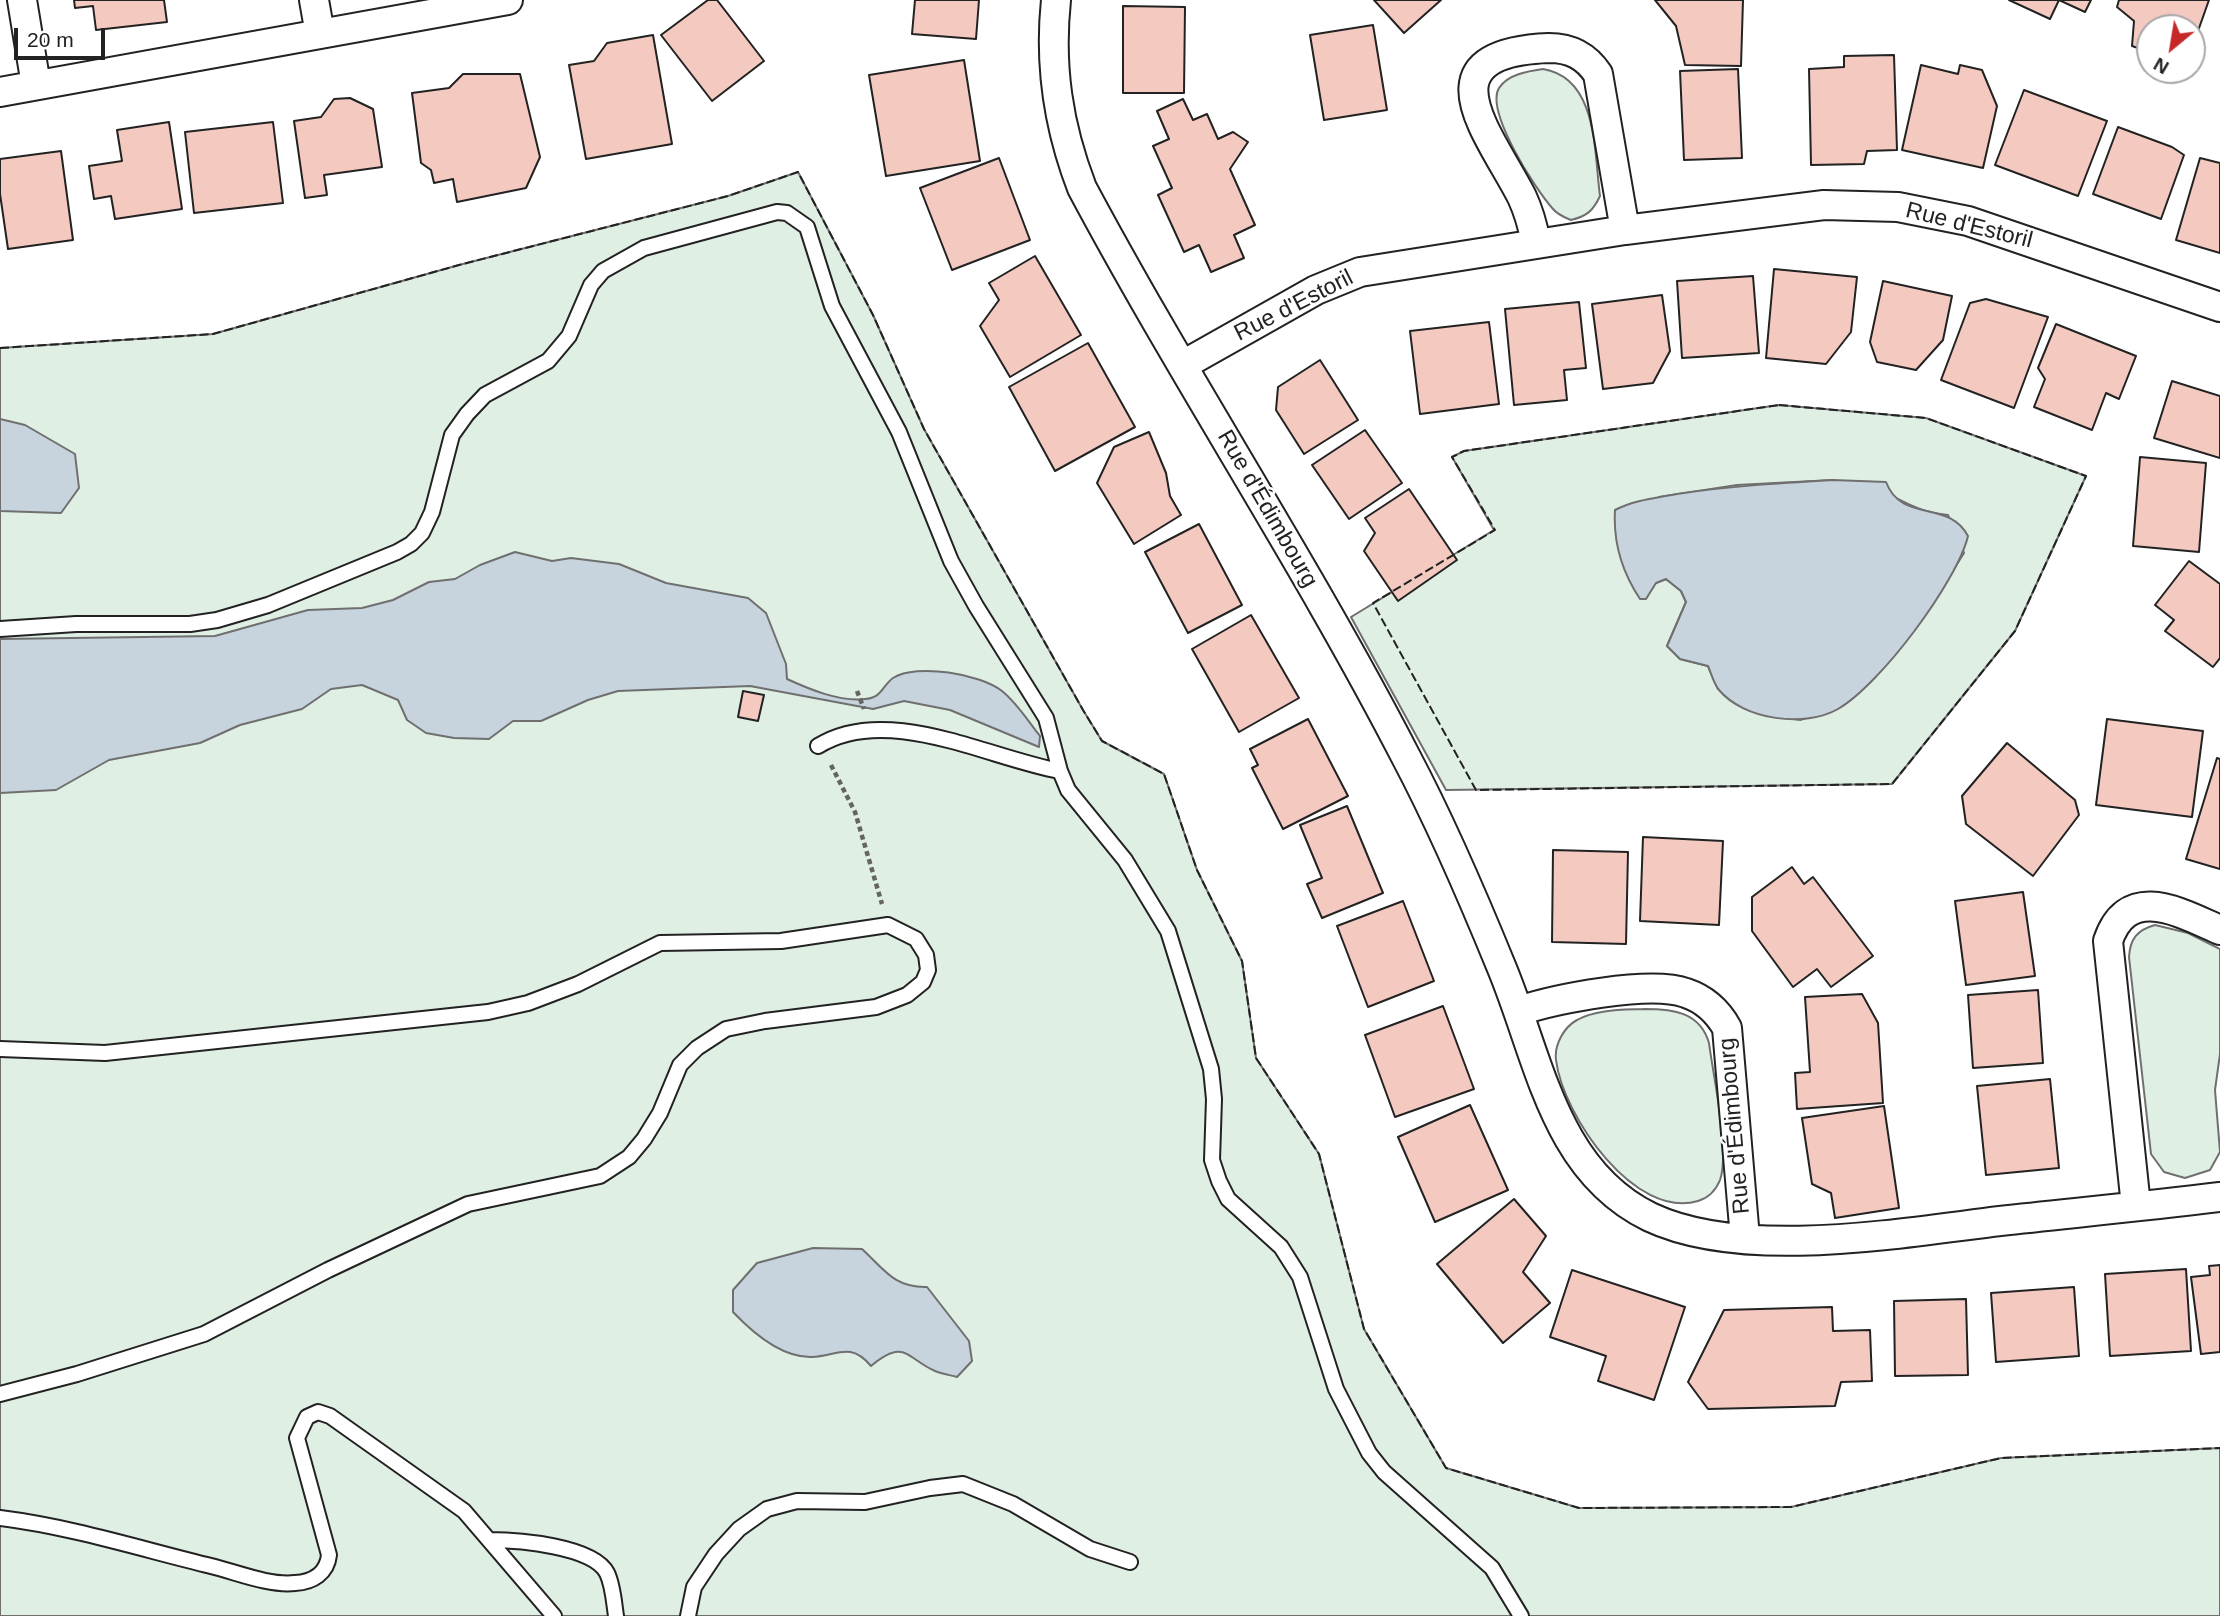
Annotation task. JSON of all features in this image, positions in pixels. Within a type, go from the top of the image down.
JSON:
[{"type":"street","points":[[22,0],[36,85]]},
{"type":"street","points":[[314,0],[320,33]]},
{"type":"street","points":[[0,92],[508,0]]},
{"type":"street","name":"Rue d'Édimbourg","points":[[1056,0],[1053,30],[1055,81],[1070,158],[1111,241],[1404,752],[1459,866],[1519,1011],[1558,1118],[1573,1147],[1594,1177],[1621,1200],[1653,1219],[1704,1233],[1745,1238],[1848,1238],[2220,1196]]},
{"type":"street","points":[[1536,243],[1522,198],[1491,144],[1471,98],[1476,78],[1492,62],[1509,54],[1531,50],[1566,49],[1580,55],[1598,74],[1625,230]]},
{"type":"street","name":"Rue d'Estoril","points":[[1183,365],[1315,290],[1360,272],[1625,230],[1824,205],[1898,207],[1968,221],[2220,307]]},
{"type":"street","points":[[2136,1206],[2108,941],[2112,928],[2123,916],[2137,908],[2153,906],[2169,908],[2220,930]]},
{"type":"street","name":"Rue d'Édimbourg","points":[[1519,1011],[1552,1001],[1649,989],[1685,992],[1714,1010],[1727,1028],[1745,1238]]},
{"type":"lane","points":[[0,629],[76,624],[190,624],[217,620],[268,605],[397,552],[411,544],[422,533],[432,512],[452,435],[467,414],[485,395],[548,361],[569,336],[591,285],[603,271],[644,248],[777,212],[787,213],[807,227],[832,306],[899,432],[951,561],[1046,718],[1060,771],[1069,790],[1125,860],[1168,931],[1211,1069],[1214,1099],[1212,1160],[1224,1190],[1244,1214],[1281,1247],[1300,1277],[1336,1389],[1369,1453],[1384,1472],[1492,1568],[1521,1616]]},
{"type":"lane","points":[[818,746],[833,737],[863,730],[897,732],[945,739],[1033,766],[1060,771]]},
{"type":"lane","points":[[0,1049],[105,1053],[488,1012],[528,1003],[578,984],[660,943],[781,942],[888,925],[916,940],[926,955],[928,970],[923,982],[907,995],[876,1007],[765,1021],[726,1029],[696,1048],[680,1065],[660,1113],[644,1139],[629,1157],[600,1177],[468,1204],[328,1270],[205,1334],[78,1374],[0,1394]]},
{"type":"lane","points":[[0,1518],[87,1534],[248,1575],[293,1584],[308,1581],[322,1573],[327,1566],[329,1555],[297,1438],[307,1416],[318,1412],[330,1416],[464,1511],[554,1616]]},
{"type":"lane","points":[[688,1616],[694,1587],[716,1554],[739,1529],[767,1509],[797,1501],[865,1502],[930,1488],[963,1485],[1013,1504],[1090,1549],[1130,1562]]},
{"type":"lane","points":[[490,1540],[516,1540],[582,1554],[594,1560],[607,1573],[616,1616]]},
{"type":"path","points":[[857,691],[865,712]]},
{"type":"path","points":[[818,746],[855,812],[888,925]]},
{"type":"green space","points":[[1543,69],[1561,75],[1574,86],[1584,102],[1594,139],[1600,196],[1589,212],[1571,220],[1555,211],[1535,185],[1514,150],[1499,114],[1497,99],[1503,83],[1519,74]]},
{"type":"green space","points":[[798,172],[873,315],[924,429],[1083,710],[1102,741],[1164,774],[1197,870],[1242,961],[1256,1058],[1319,1154],[1364,1329],[1446,1468],[1579,1508],[1791,1507],[2001,1458],[2220,1448],[2220,1616],[0,1616],[0,348],[213,334],[459,265],[728,196]]},
{"type":"green space","points":[[1779,405],[1926,418],[2086,476],[2015,631],[1892,784],[1446,790],[1351,617],[1494,530],[1452,457],[1464,451]],"holes":[[[1833,480],[1879,490],[1918,509],[1948,515],[1964,553],[1927,612],[1896,653],[1839,708],[1800,720],[1757,713],[1718,689],[1708,666],[1680,659],[1667,646],[1686,602],[1681,591],[1666,579],[1656,583],[1659,497],[1737,485]]]},
{"type":"green space","points":[[2155,925],[2188,933],[2220,949],[2220,1054],[2215,1090],[2220,1152],[2210,1170],[2185,1178],[2164,1172],[2151,1154],[2129,957],[2136,936]]},
{"type":"green space","points":[[1645,1009],[1684,1014],[1699,1025],[1709,1043],[1722,1132],[1723,1167],[1716,1187],[1708,1196],[1698,1201],[1674,1203],[1650,1195],[1627,1180],[1587,1134],[1562,1083],[1556,1060],[1557,1048],[1561,1037],[1572,1023],[1584,1016],[1601,1012]]},
{"type":"shaded area","points":[[0,419],[25,425],[75,454],[79,488],[61,513],[0,511]]},
{"type":"shaded area","points":[[1833,480],[1886,482],[1893,495],[1903,503],[1949,518],[1960,525],[1968,536],[1949,579],[1915,631],[1855,697],[1838,709],[1809,718],[1776,718],[1759,714],[1730,700],[1719,690],[1708,666],[1680,659],[1667,646],[1686,602],[1681,591],[1666,579],[1656,583],[1646,599],[1640,599],[1620,557],[1615,510],[1645,500],[1696,491]]},
{"type":"shaded area","points":[[515,552],[552,561],[571,558],[619,564],[666,583],[748,598],[766,613],[786,664],[787,679],[824,694],[845,699],[871,698],[893,678],[917,671],[949,672],[979,680],[1002,691],[1013,701],[1040,736],[1039,747],[950,710],[904,701],[873,709],[750,686],[618,691],[588,700],[541,721],[513,721],[489,739],[454,738],[426,733],[407,720],[398,700],[362,685],[331,689],[302,709],[240,725],[200,743],[109,760],[56,790],[0,793],[0,639],[215,636],[308,610],[362,608],[393,600],[429,582],[455,579],[480,565]]},
{"type":"shaded area","points":[[813,1248],[862,1249],[898,1281],[927,1287],[969,1341],[972,1361],[957,1377],[935,1371],[905,1353],[891,1353],[871,1366],[863,1358],[850,1352],[801,1356],[768,1342],[733,1312],[733,1290],[757,1263]]},
{"type":"building","points":[[74,0],[164,0],[167,22],[96,30],[93,6],[75,8]]},
{"type":"building","points":[[708,0],[717,0],[764,61],[712,101],[661,35]]},
{"type":"building","points":[[915,0],[979,0],[976,39],[912,34]]},
{"type":"building","points":[[1374,0],[1441,0],[1404,33]]},
{"type":"building","points":[[1655,0],[1743,0],[1741,66],[1685,65],[1676,26]]},
{"type":"building","points":[[2009,0],[2059,0],[2050,19]]},
{"type":"building","points":[[2059,0],[2091,0],[2085,12]]},
{"type":"building","points":[[2119,0],[2209,0],[2204,14],[2136,14],[2136,47],[2132,46],[2134,21],[2117,7]]},
{"type":"building","points":[[1123,6],[1185,7],[1184,93],[1123,93]]},
{"type":"building","points":[[1373,25],[1387,110],[1324,120],[1310,35]]},
{"type":"building","points":[[653,35],[672,144],[586,159],[569,65],[594,61],[607,43]]},
{"type":"building","points":[[1894,55],[1897,150],[1867,151],[1864,164],[1811,165],[1809,69],[1844,67],[1844,56]]},
{"type":"building","points":[[964,60],[980,161],[886,176],[869,75]]},
{"type":"building","points":[[1921,65],[1958,74],[1960,65],[1982,70],[1997,106],[1983,168],[1902,150]]},
{"type":"building","points":[[1738,69],[1742,158],[1684,160],[1680,71]]},
{"type":"building","points":[[463,74],[520,74],[540,157],[526,188],[457,202],[453,179],[434,183],[431,170],[421,163],[412,93],[449,88]]},
{"type":"building","points":[[2024,90],[2107,121],[2078,196],[1995,165]]},
{"type":"building","points":[[350,98],[373,109],[382,167],[324,175],[327,195],[305,198],[294,121],[321,117],[334,99]]},
{"type":"building","points":[[1183,99],[1193,120],[1207,114],[1218,139],[1233,132],[1248,142],[1230,169],[1255,225],[1234,235],[1244,258],[1211,272],[1199,245],[1184,252],[1158,195],[1172,188],[1153,146],[1169,139],[1157,111]]},
{"type":"building","points":[[169,122],[182,209],[115,219],[111,196],[94,199],[89,166],[122,161],[117,130]]},
{"type":"building","points":[[273,122],[283,203],[194,213],[185,132]]},
{"type":"building","points":[[2118,127],[2172,147],[2184,155],[2161,219],[2093,194]]},
{"type":"building","points":[[61,151],[73,240],[8,249],[0,194],[0,159]]},
{"type":"building","points":[[999,158],[1030,240],[952,270],[920,188]]},
{"type":"building","points":[[2200,158],[2220,163],[2220,253],[2176,240]]},
{"type":"building","points":[[1035,256],[1081,335],[1010,377],[980,326],[999,300],[989,283]]},
{"type":"building","points":[[1774,269],[1857,277],[1851,332],[1826,364],[1766,358]]},
{"type":"building","points":[[1753,276],[1759,353],[1682,358],[1677,281]]},
{"type":"building","points":[[1883,281],[1952,296],[1943,340],[1916,370],[1877,362],[1870,342]]},
{"type":"building","points":[[1662,295],[1670,351],[1653,383],[1603,389],[1592,304]]},
{"type":"building","points":[[1986,299],[2048,317],[2014,408],[1941,380],[1970,303]]},
{"type":"building","points":[[1579,302],[1586,368],[1564,370],[1567,400],[1514,405],[1505,309]]},
{"type":"building","points":[[1489,322],[1499,404],[1420,414],[1410,331]]},
{"type":"building","points":[[2056,324],[2136,356],[2119,399],[2106,393],[2092,430],[2034,407],[2045,379],[2038,368]]},
{"type":"building","points":[[1088,343],[1135,427],[1055,471],[1009,387]]},
{"type":"building","points":[[1320,360],[1358,420],[1304,454],[1276,410],[1278,387]]},
{"type":"building","points":[[2172,381],[2220,396],[2220,458],[2154,438]]},
{"type":"building","points":[[1365,430],[1402,483],[1349,519],[1312,465]]},
{"type":"building","points":[[1149,432],[1166,473],[1170,496],[1181,515],[1134,544],[1097,483],[1114,447]]},
{"type":"building","points":[[2140,457],[2206,463],[2199,552],[2133,546]]},
{"type":"building","points":[[1409,489],[1457,560],[1398,601],[1364,551],[1375,533],[1365,518]]},
{"type":"building","points":[[1199,524],[1242,605],[1188,633],[1145,552]]},
{"type":"building","points":[[2189,561],[2220,584],[2220,658],[2213,667],[2165,631],[2174,620],[2155,605]]},
{"type":"building","points":[[1251,615],[1299,698],[1239,732],[1192,649]]},
{"type":"building","points":[[743,691],[764,695],[758,721],[738,717]]},
{"type":"building","points":[[1308,719],[1348,796],[1283,829],[1252,768],[1258,765],[1250,749]]},
{"type":"building","points":[[2107,719],[2203,731],[2192,817],[2096,805]]},
{"type":"building","points":[[2007,743],[2075,800],[2079,815],[2033,876],[1966,824],[1962,796]]},
{"type":"building","points":[[2217,758],[2220,759],[2220,869],[2186,859]]},
{"type":"building","points":[[1347,806],[1383,893],[1322,918],[1307,884],[1322,878],[1300,825]]},
{"type":"building","points":[[1643,837],[1723,841],[1719,925],[1640,921]]},
{"type":"building","points":[[1553,850],[1628,852],[1626,944],[1552,942]]},
{"type":"building","points":[[1792,867],[1804,884],[1813,877],[1873,956],[1831,987],[1817,969],[1793,987],[1752,931],[1752,897]]},
{"type":"building","points":[[2023,892],[2035,976],[1966,985],[1955,901]]},
{"type":"building","points":[[1403,901],[1434,981],[1368,1007],[1337,926]]},
{"type":"building","points":[[2038,990],[2043,1063],[1973,1068],[1968,995]]},
{"type":"building","points":[[1862,994],[1878,1023],[1883,1103],[1797,1109],[1795,1073],[1810,1072],[1805,997]]},
{"type":"building","points":[[1443,1006],[1474,1089],[1395,1117],[1365,1035]]},
{"type":"building","points":[[2050,1079],[2059,1168],[1986,1175],[1977,1086]]},
{"type":"building","points":[[1470,1105],[1508,1190],[1435,1222],[1398,1137]]},
{"type":"building","points":[[1884,1106],[1899,1208],[1835,1218],[1831,1193],[1812,1184],[1802,1118]]},
{"type":"building","points":[[1514,1199],[1546,1236],[1523,1272],[1550,1303],[1503,1343],[1437,1264]]},
{"type":"building","points":[[2220,1265],[2220,1352],[2201,1354],[2191,1277],[2210,1275],[2209,1266]]},
{"type":"building","points":[[2186,1269],[2191,1351],[2110,1356],[2105,1274]]},
{"type":"building","points":[[1572,1270],[1685,1307],[1654,1400],[1598,1381],[1606,1356],[1550,1337]]},
{"type":"building","points":[[2074,1287],[2079,1356],[1996,1362],[1991,1293]]},
{"type":"building","points":[[1966,1299],[1968,1375],[1895,1376],[1894,1301]]},
{"type":"building","points":[[1832,1307],[1833,1331],[1870,1330],[1872,1381],[1841,1382],[1835,1406],[1708,1409],[1688,1382],[1724,1310]]},
{"type":"fence","points":[[0,348],[213,334],[459,265],[728,196],[798,172],[873,315],[924,429],[1083,710],[1102,741],[1164,774],[1197,870],[1242,961],[1256,1058],[1319,1154],[1364,1329],[1446,1468],[1579,1508],[1791,1507],[2001,1458],[2220,1448]]},
{"type":"fence","points":[[1779,405],[1926,418],[2086,476],[2015,631],[1892,784],[1476,790],[1373,603],[1495,530],[1452,457],[1464,451],[1779,405]]}]
